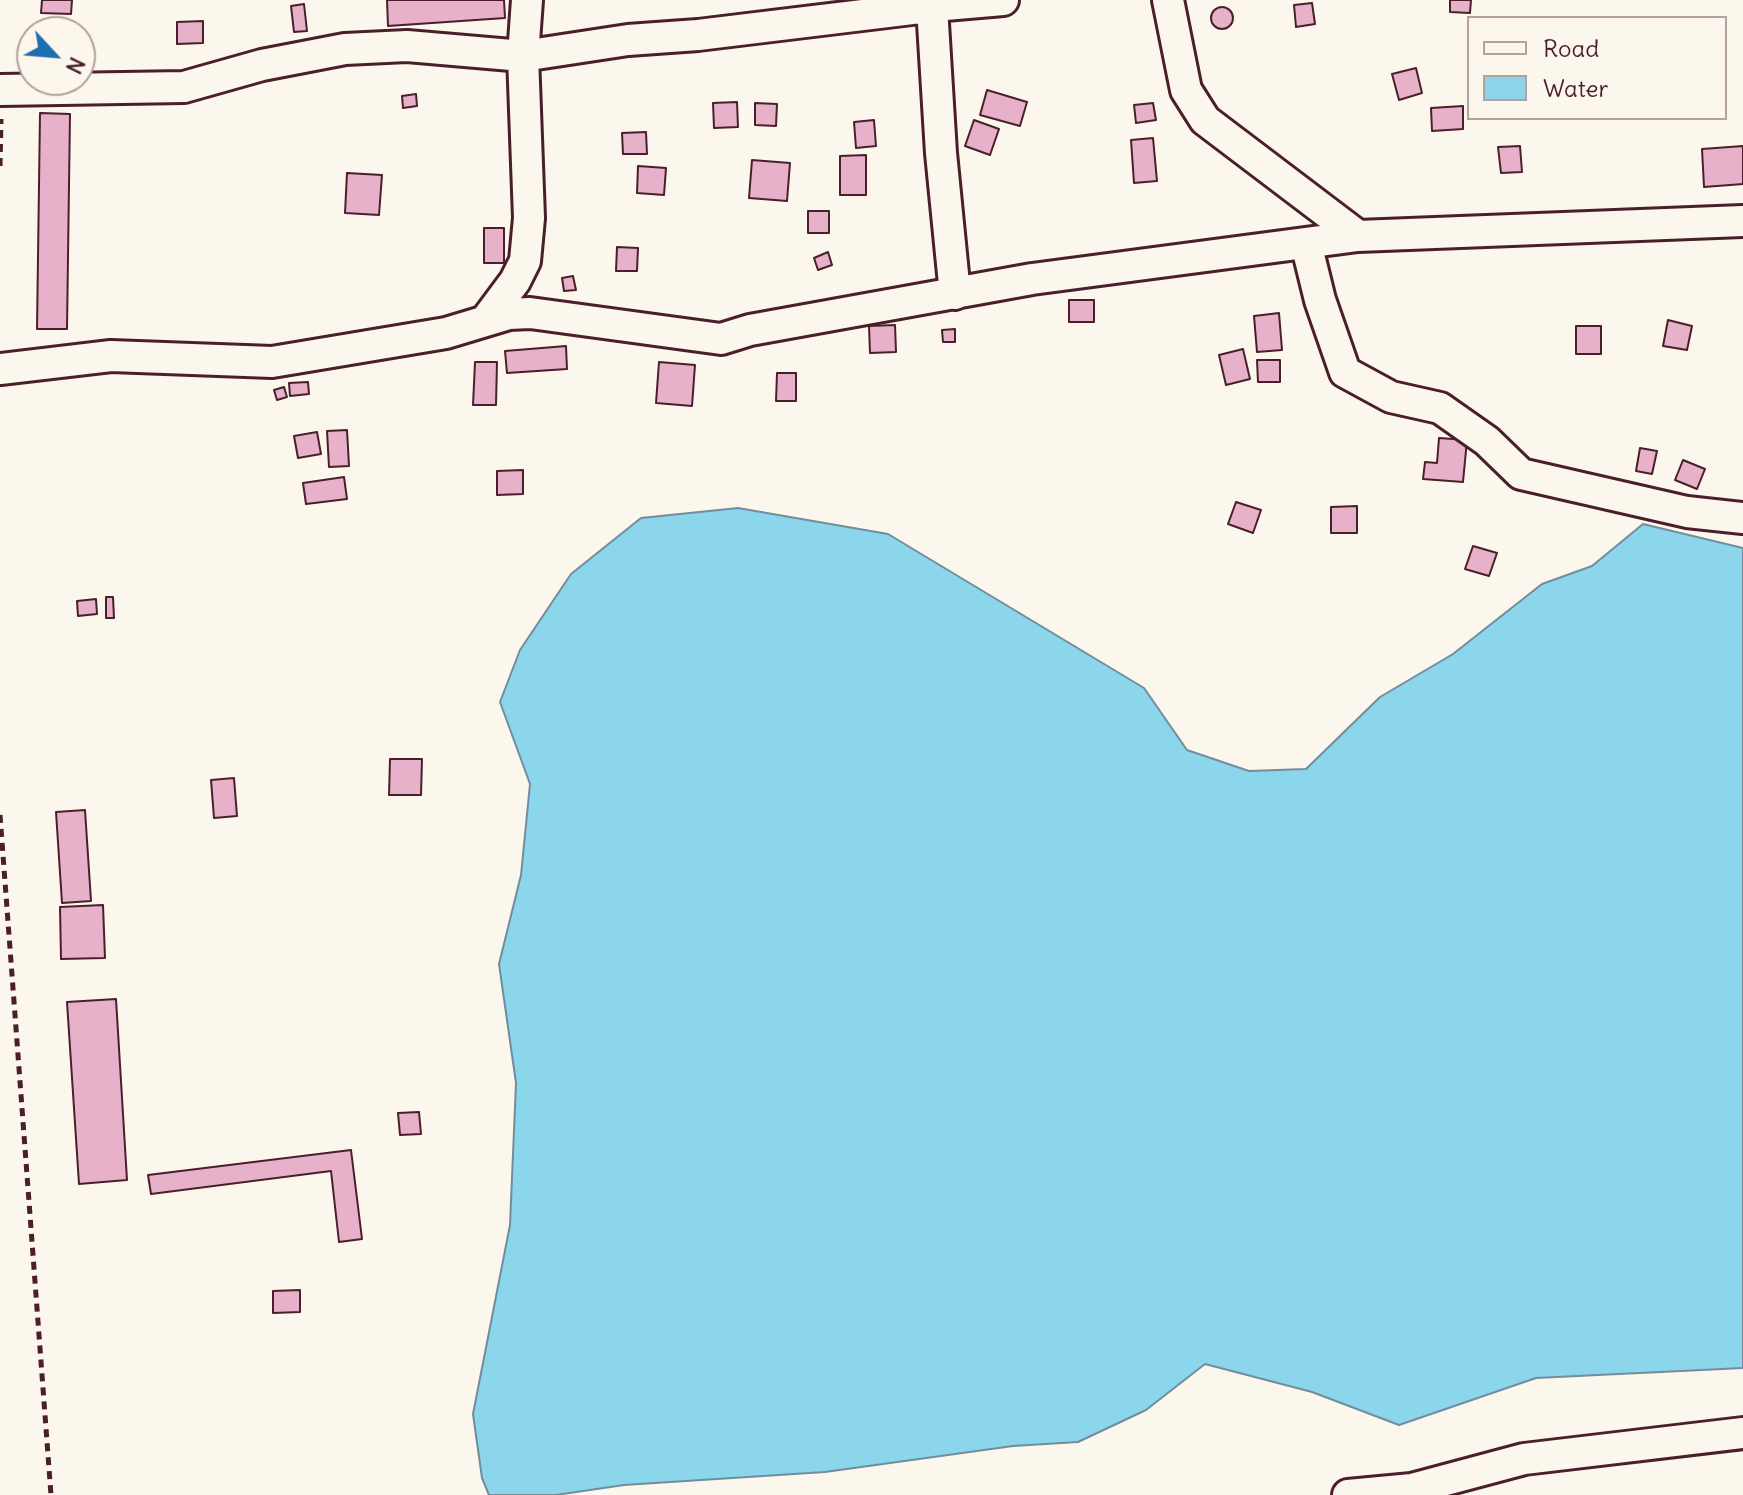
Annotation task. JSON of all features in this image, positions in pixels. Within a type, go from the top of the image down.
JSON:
[{"type":"street","points":[[486,320],[515,281],[525,261],[529,218],[523,56],[527,0]]},
{"type":"street","points":[[1,89],[184,87],[262,65],[345,49],[407,46],[523,56],[628,40],[698,35],[941,4],[1003,0]]},
{"type":"street","points":[[1168,0],[1186,90],[1205,120],[1358,236]]},
{"type":"street","points":[[941,4],[941,153],[955,294]]},
{"type":"street","points":[[0,369],[111,356],[272,362],[446,333],[509,314],[530,313],[721,339],[750,330],[1032,279],[1358,236],[1743,221]]},
{"type":"street","points":[[1306,243],[1320,300],[1345,372],[1391,397],[1440,408],[1487,441],[1521,474],[1687,512],[1743,518]]},
{"type":"street","points":[[1348,1495],[1412,1489],[1524,1459],[1743,1433]]},
{"type":"path","points":[[0,166],[1,89]]},
{"type":"path","points":[[0,815],[51,1495]]},
{"type":"water","points":[[738,508],[888,534],[1144,688],[1187,750],[1249,771],[1306,769],[1380,697],[1453,654],[1542,584],[1592,566],[1643,524],[1743,548],[1743,1368],[1536,1378],[1399,1425],[1312,1392],[1205,1364],[1146,1410],[1078,1442],[1013,1446],[825,1472],[624,1485],[556,1495],[489,1495],[482,1478],[473,1414],[510,1225],[516,1083],[499,964],[521,875],[530,784],[500,702],[520,650],[571,574],[641,518]]},
{"type":"building","points":[[42,0],[72,0],[71,14],[41,13]]},
{"type":"building","points":[[387,0],[504,0],[505,18],[388,26]]},
{"type":"building","points":[[1450,0],[1471,0],[1470,13],[1450,12]]},
{"type":"building","points":[[1312,3],[1315,24],[1296,27],[1294,5]]},
{"type":"building","points":[[304,4],[307,31],[294,32],[291,6]]},
{"type":"building","points":[[1222,7],[1233,18],[1222,29],[1211,18]]},
{"type":"building","points":[[203,21],[203,43],[177,44],[177,22]]},
{"type":"building","points":[[1416,68],[1422,93],[1399,100],[1392,74]]},
{"type":"building","points":[[987,90],[1027,102],[1020,126],[980,115]]},
{"type":"building","points":[[416,94],[417,106],[403,108],[402,96]]},
{"type":"building","points":[[737,102],[738,127],[714,128],[713,103]]},
{"type":"building","points":[[755,103],[777,104],[776,126],[755,125]]},
{"type":"building","points":[[1153,103],[1156,120],[1136,123],[1134,105]]},
{"type":"building","points":[[1463,106],[1463,129],[1432,131],[1431,108]]},
{"type":"building","points":[[40,113],[70,114],[67,329],[37,329]]},
{"type":"building","points":[[874,120],[876,146],[856,148],[854,122]]},
{"type":"building","points":[[974,120],[999,129],[990,155],[965,146]]},
{"type":"building","points":[[646,132],[647,154],[623,154],[622,133]]},
{"type":"building","points":[[1153,138],[1157,181],[1134,183],[1131,140]]},
{"type":"building","points":[[1520,146],[1522,172],[1501,173],[1498,147]]},
{"type":"building","points":[[1743,146],[1743,184],[1704,187],[1702,149]]},
{"type":"building","points":[[866,155],[866,195],[840,195],[840,156]]},
{"type":"building","points":[[752,160],[790,163],[787,201],[749,198]]},
{"type":"building","points":[[638,166],[666,168],[664,195],[637,193]]},
{"type":"building","points":[[347,173],[382,175],[379,215],[345,213]]},
{"type":"building","points":[[808,211],[829,211],[829,233],[808,233]]},
{"type":"building","points":[[484,228],[504,228],[504,263],[484,263]]},
{"type":"building","points":[[617,247],[638,248],[637,271],[616,271]]},
{"type":"building","points":[[828,252],[832,265],[818,270],[814,258]]},
{"type":"building","points":[[573,276],[576,290],[564,291],[562,278]]},
{"type":"building","points":[[1069,300],[1094,300],[1094,322],[1069,322]]},
{"type":"building","points":[[1279,313],[1282,350],[1257,352],[1254,316]]},
{"type":"building","points":[[1668,320],[1692,326],[1687,350],[1663,346]]},
{"type":"building","points":[[895,325],[896,352],[870,353],[869,326]]},
{"type":"building","points":[[1576,326],[1601,326],[1601,354],[1576,354]]},
{"type":"building","points":[[955,329],[955,342],[943,342],[942,330]]},
{"type":"building","points":[[566,346],[567,369],[507,373],[505,351]]},
{"type":"building","points":[[1243,349],[1250,379],[1226,385],[1219,355]]},
{"type":"building","points":[[1257,360],[1280,360],[1280,382],[1258,382]]},
{"type":"building","points":[[475,362],[497,362],[496,405],[473,405]]},
{"type":"building","points":[[659,362],[695,365],[692,406],[656,403]]},
{"type":"building","points":[[777,373],[796,373],[796,401],[776,401]]},
{"type":"building","points":[[308,382],[309,394],[290,396],[289,383]]},
{"type":"building","points":[[284,387],[287,397],[277,400],[274,390]]},
{"type":"building","points":[[347,430],[349,466],[329,467],[327,431]]},
{"type":"building","points":[[317,432],[321,454],[298,458],[294,436]]},
{"type":"building","points":[[1439,438],[1467,440],[1463,482],[1423,479],[1425,462],[1437,463]]},
{"type":"building","points":[[1640,448],[1657,451],[1652,474],[1636,471]]},
{"type":"building","points":[[1683,460],[1705,469],[1697,489],[1675,480]]},
{"type":"building","points":[[523,470],[523,494],[497,495],[497,471]]},
{"type":"building","points":[[344,477],[347,499],[306,504],[303,483]]},
{"type":"building","points":[[1236,502],[1261,510],[1253,533],[1228,524]]},
{"type":"building","points":[[1357,506],[1357,533],[1331,533],[1331,507]]},
{"type":"building","points":[[1473,546],[1497,553],[1489,576],[1465,569]]},
{"type":"building","points":[[106,597],[113,597],[114,618],[106,618]]},
{"type":"building","points":[[96,599],[97,614],[78,616],[77,601]]},
{"type":"building","points":[[390,759],[422,759],[421,795],[389,795]]},
{"type":"building","points":[[234,778],[237,816],[214,818],[211,780]]},
{"type":"building","points":[[85,810],[91,901],[62,903],[56,812]]},
{"type":"building","points":[[103,905],[105,958],[61,959],[60,907]]},
{"type":"building","points":[[116,999],[127,1180],[79,1184],[67,1002]]},
{"type":"building","points":[[419,1112],[421,1134],[400,1135],[398,1113]]},
{"type":"building","points":[[351,1150],[362,1239],[339,1242],[331,1171],[151,1194],[148,1175]]},
{"type":"building","points":[[300,1290],[300,1312],[273,1313],[273,1291]]}]
